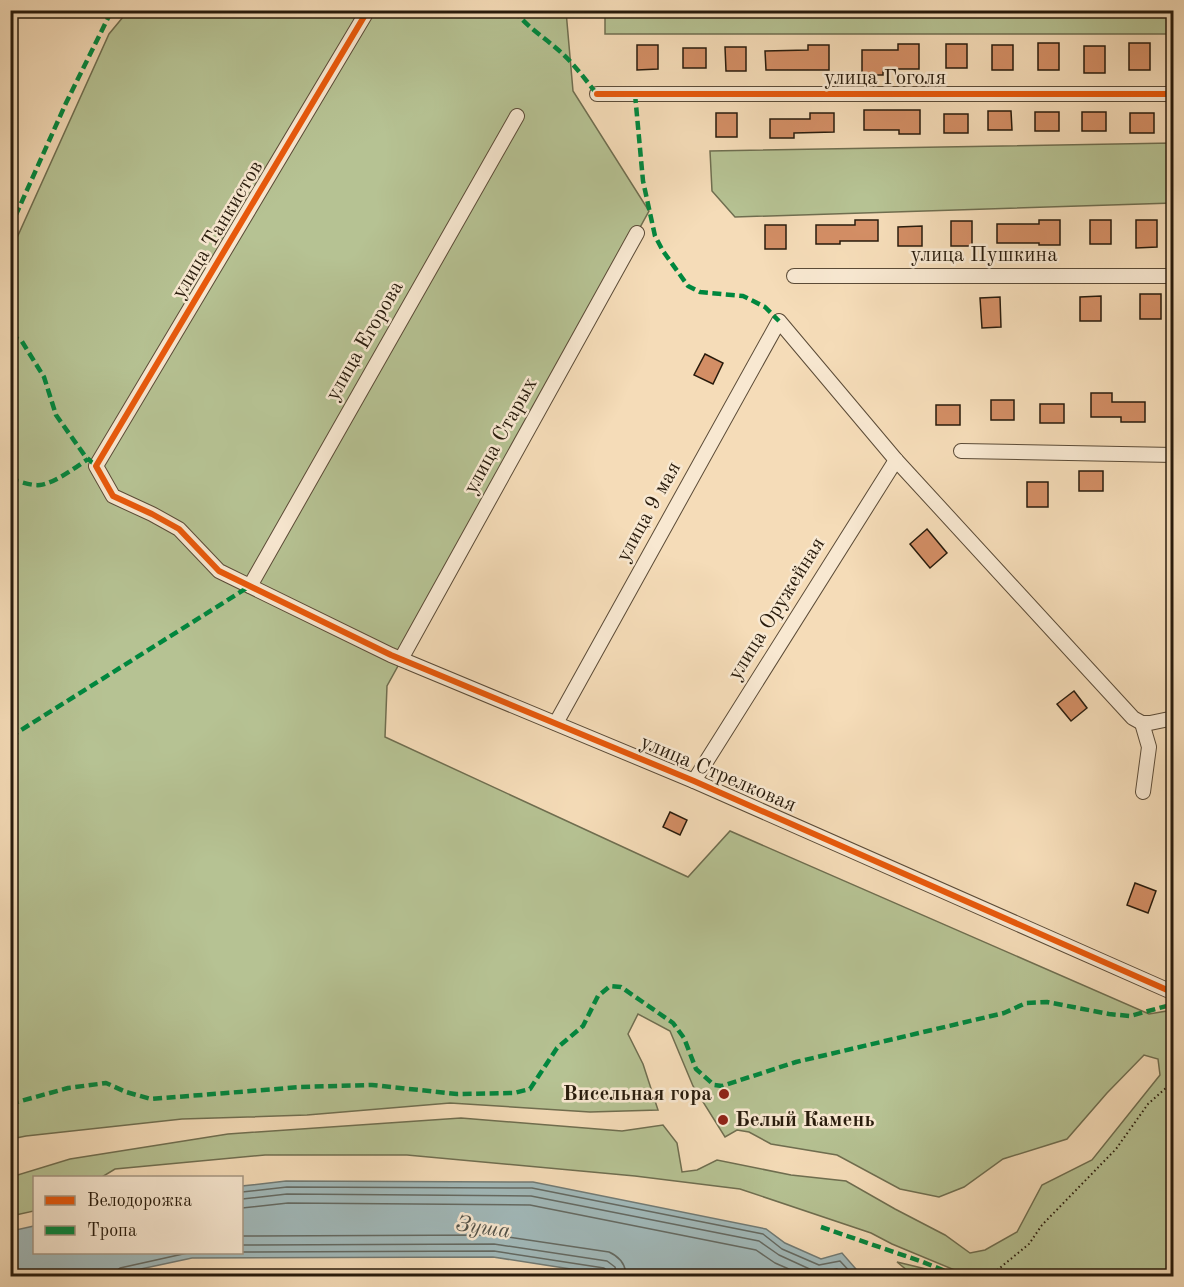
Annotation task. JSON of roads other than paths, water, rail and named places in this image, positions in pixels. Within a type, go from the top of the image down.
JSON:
[{"type":"street","name":"улица Танкистов","points":[[96,466],[368,10]]},
{"type":"street","name":"улица Гоголя","points":[[597,94],[1173,94]]},
{"type":"street","name":"улица Егорова","points":[[250,586],[517,116]]},
{"type":"street","name":"улица Старых","points":[[401,659],[637,233]]},
{"type":"street","name":"улица Пушкина","points":[[794,276],[1173,276]]},
{"type":"street","name":"улица 9 мая","points":[[556,723],[779,321],[896,460]]},
{"type":"street","points":[[961,451],[1173,455]]},
{"type":"street","points":[[896,460],[1133,718],[1142,723],[1173,718]]},
{"type":"street","name":"улица Оружейная","points":[[694,781],[896,460]]},
{"type":"street","name":"улица Стрелковая","points":[[96,466],[113,496],[179,529],[219,571],[401,659],[694,781],[1173,993]]},
{"type":"street","points":[[1142,723],[1149,747],[1143,792]]},
{"type":"water","name":"Зуша","points":[[286,1181],[533,1182],[766,1229],[785,1243],[821,1259],[842,1253],[862,1276],[612,1276],[493,1257],[192,1258],[108,1276],[11,1276],[11,1231],[33,1226],[33,1254],[243,1254],[243,1186]]},
{"type":"place","name":"Висельная гора","points":[[724,1094]]},
{"type":"place","name":"Белый Камень","points":[[723,1120]]}]
